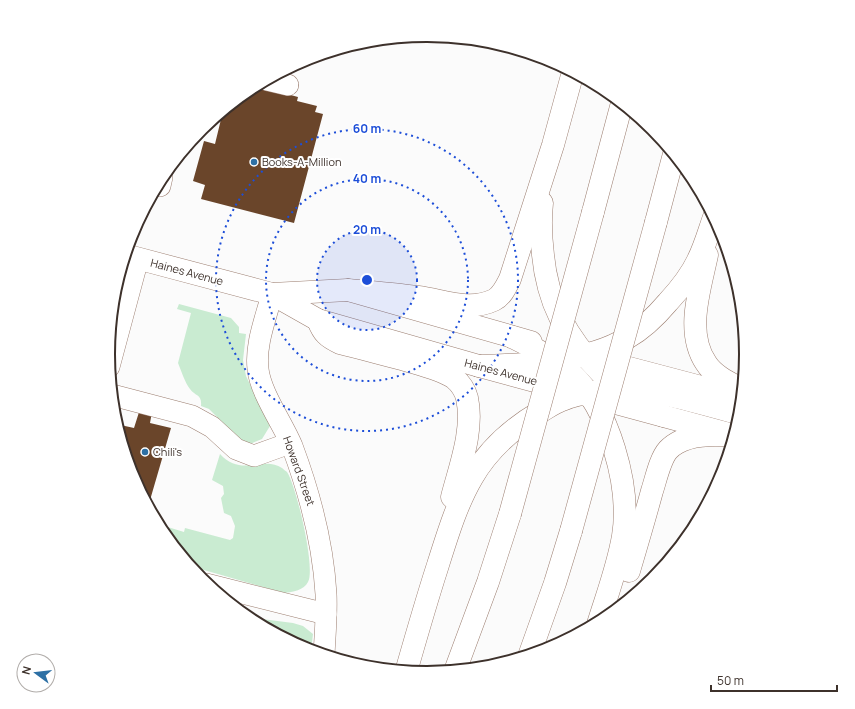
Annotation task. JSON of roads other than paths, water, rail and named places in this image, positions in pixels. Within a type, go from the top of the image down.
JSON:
[{"type":"main road","points":[[348,290],[420,297],[459,305],[484,304],[495,300],[503,292],[510,279],[553,145],[572,77]]},
{"type":"main road","points":[[457,665],[488,582],[510,514],[620,109]]},
{"type":"main road","points":[[553,145],[541,209],[541,231],[545,270],[549,288],[558,314],[584,355],[599,371],[632,400],[664,416]]},
{"type":"main road","points":[[532,649],[555,583],[571,531],[672,161]]},
{"type":"main road","points":[[479,366],[518,365],[584,355],[600,351],[627,338],[659,312],[685,281],[698,261],[712,225]]},
{"type":"main road","points":[[713,227],[699,293],[695,337],[699,351],[706,364],[715,374],[738,387]]},
{"type":"main road","name":"Haines Avenue","points":[[132,257],[272,294],[318,320],[479,366],[729,433]]},
{"type":"main road","name":"Haines Avenue","points":[[272,294],[348,290],[512,337],[737,396]]},
{"type":"main road","points":[[318,320],[322,330],[330,338],[340,343],[422,365],[440,372],[453,378],[463,388],[467,397],[469,410],[465,444],[425,607]]},
{"type":"main road","points":[[512,337],[542,351],[571,374],[599,412],[613,445],[623,482],[625,498],[623,536],[601,614]]},
{"type":"main road","points":[[408,666],[454,515],[465,489],[477,468],[502,438],[529,418],[562,400],[620,388],[636,388],[734,412]]},
{"type":"main road","points":[[616,604],[628,576],[659,470],[667,451],[678,442],[694,437],[729,435]]},
{"type":"street","points":[[275,82],[288,85]]},
{"type":"street","points":[[117,320],[132,257]]},
{"type":"street","name":"Howard Street","points":[[272,294],[257,357],[258,370],[262,384],[290,443],[301,471],[315,519],[326,595],[324,649]]},
{"type":"street","points":[[118,397],[192,416],[212,428],[236,449],[254,456],[290,443]]},
{"type":"street","points":[[219,587],[326,614]]},
{"type":"place","name":"Books-A-Million","points":[[254,162]]},
{"type":"place","name":"Chili's","points":[[145,452]]}]
